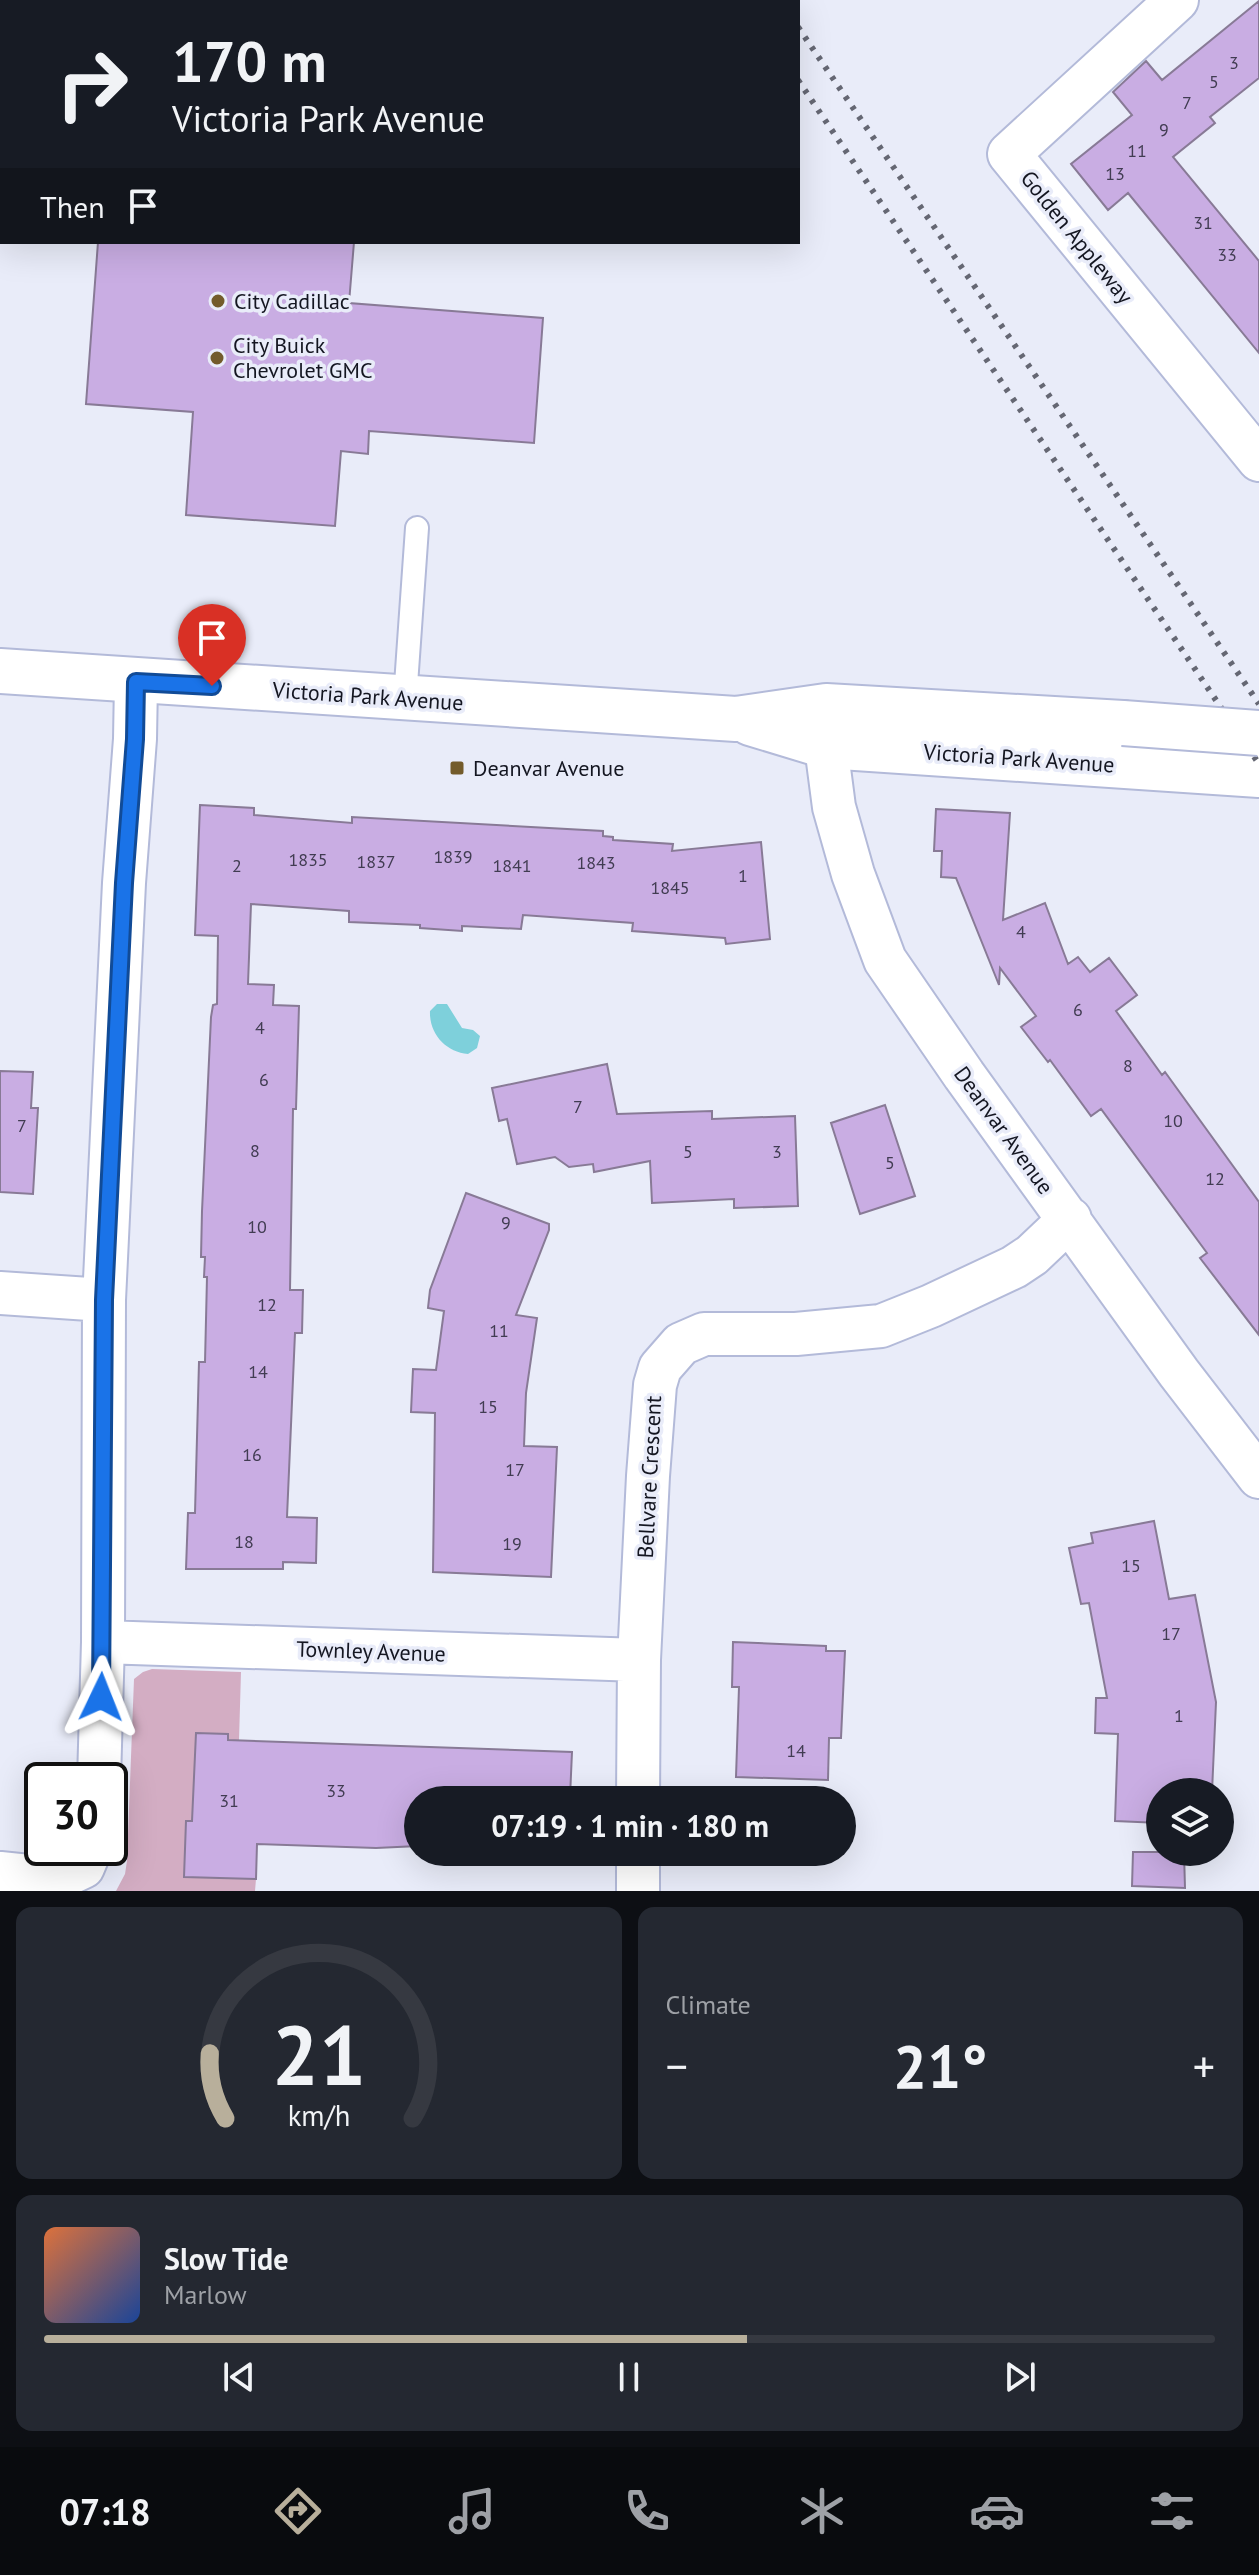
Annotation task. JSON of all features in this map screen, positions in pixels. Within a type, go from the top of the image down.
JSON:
[{"type":"main road","name":"Victoria Park Avenue","points":[[0,671],[736,719],[826,706],[1259,733]]},
{"type":"main road","name":"Victoria Park Avenue","points":[[736,719],[826,746],[1259,775]]},
{"type":"street","name":"Golden Appleway","points":[[1177,0],[1009,154],[1259,460]]},
{"type":"street","points":[[100,1762],[104,1300],[136,682]]},
{"type":"street","name":"Deanvar Avenue","points":[[826,746],[831,792],[838,820],[853,874],[885,960],[1179,1373],[1259,1477]]},
{"type":"street","name":"Bellvare Crescent","points":[[638,1786],[639,1660],[655,1385],[660,1368],[681,1344],[704,1334],[796,1334],[881,1326],[1014,1267],[1032,1255],[1070,1219]]},
{"type":"street","points":[[0,1293],[104,1300]]},
{"type":"street","name":"Townley Avenue","points":[[103,1642],[639,1660]]},
{"type":"street","points":[[0,1873],[58,1879],[75,1866]]},
{"type":"street","points":[[638,1866],[638,1891]]},
{"type":"lane","points":[[405,699],[417,528]]},
{"type":"shaded area","points":[[152,1669],[241,1672],[239,1740],[228,1740],[228,1734],[196,1734],[192,1821],[186,1822],[184,1876],[256,1879],[255,1891],[116,1891],[128,1866],[134,1679]]},
{"type":"water","points":[[437,1004],[447,1004],[462,1028],[473,1030],[480,1036],[477,1048],[468,1054],[460,1053],[440,1040],[430,1019],[430,1011]]},
{"type":"building","points":[[1259,1],[1259,78],[1210,117],[1215,123],[1173,157],[1259,261],[1259,353],[1128,193],[1108,210],[1071,164],[1132,115],[1113,92],[1146,61],[1162,80]]},
{"type":"building","name":"City Cadillac","points":[[98,244],[354,244],[349,303],[543,318],[534,443],[369,431],[368,454],[341,451],[335,526],[186,515],[193,412],[86,404]]},
{"type":"building","points":[[200,805],[254,808],[254,815],[352,823],[352,817],[603,831],[603,836],[613,837],[613,840],[673,844],[672,851],[761,842],[770,939],[726,944],[725,938],[632,931],[633,923],[523,915],[521,929],[462,926],[462,931],[420,928],[420,925],[349,922],[349,911],[251,904],[248,984],[274,985],[273,1005],[299,1006],[296,1109],[293,1109],[290,1290],[303,1290],[302,1333],[295,1333],[287,1517],[317,1518],[316,1563],[283,1562],[283,1569],[186,1569],[188,1513],[195,1513],[199,1362],[205,1362],[207,1277],[204,1277],[205,1257],[201,1257],[202,1211],[211,1017],[213,1005],[217,1004],[218,936],[195,935]]},
{"type":"building","points":[[936,809],[1010,813],[1003,920],[1045,903],[1068,964],[1078,957],[1090,972],[1109,958],[1137,995],[1116,1011],[1162,1075],[1165,1072],[1259,1202],[1259,1335],[1200,1258],[1207,1253],[1101,1109],[1091,1116],[1021,1027],[1036,1016],[1000,968],[999,985],[956,878],[941,877],[942,851],[934,851]]},
{"type":"building","points":[[607,1064],[617,1114],[712,1111],[712,1119],[795,1116],[798,1206],[734,1208],[734,1199],[652,1203],[650,1161],[594,1172],[593,1164],[569,1167],[555,1157],[517,1164],[507,1119],[499,1121],[492,1088]]},
{"type":"building","points":[[0,1071],[33,1072],[31,1108],[38,1108],[33,1194],[0,1192]]},
{"type":"building","points":[[885,1105],[915,1196],[860,1214],[831,1123]]},
{"type":"building","points":[[466,1193],[549,1224],[516,1315],[537,1318],[526,1393],[524,1446],[557,1447],[551,1577],[433,1572],[435,1413],[411,1412],[413,1369],[436,1370],[444,1311],[428,1308],[430,1290]]},
{"type":"building","points":[[1154,1521],[1169,1599],[1195,1595],[1216,1702],[1213,1778],[1146,1778],[1146,1822],[1115,1821],[1118,1734],[1095,1733],[1096,1698],[1107,1698],[1089,1603],[1081,1604],[1069,1548],[1093,1543],[1091,1533]]},
{"type":"building","points":[[733,1642],[826,1646],[826,1651],[845,1651],[841,1738],[829,1738],[828,1780],[736,1777],[739,1687],[732,1687]]},
{"type":"building","points":[[196,1733],[228,1734],[228,1740],[572,1752],[570,1786],[404,1786],[404,1847],[257,1844],[256,1879],[184,1877],[186,1821],[192,1821]]},
{"type":"building","points":[[1133,1852],[1146,1852],[1146,1866],[1184,1866],[1185,1888],[1132,1886]]},
{"type":"railway","points":[[800,30],[1259,704]]},
{"type":"railway","points":[[800,83],[1259,764]]},
{"type":"place","name":"City Cadillac","points":[[218,301]]},
{"type":"place","name":"City Buick Chevrolet GMC","points":[[217,358]]},
{"type":"place","name":"Deanvar Avenue","points":[[457,768]]},
{"type":"route","points":[[101,1697],[104,1300],[136,682],[212,686]]}]
